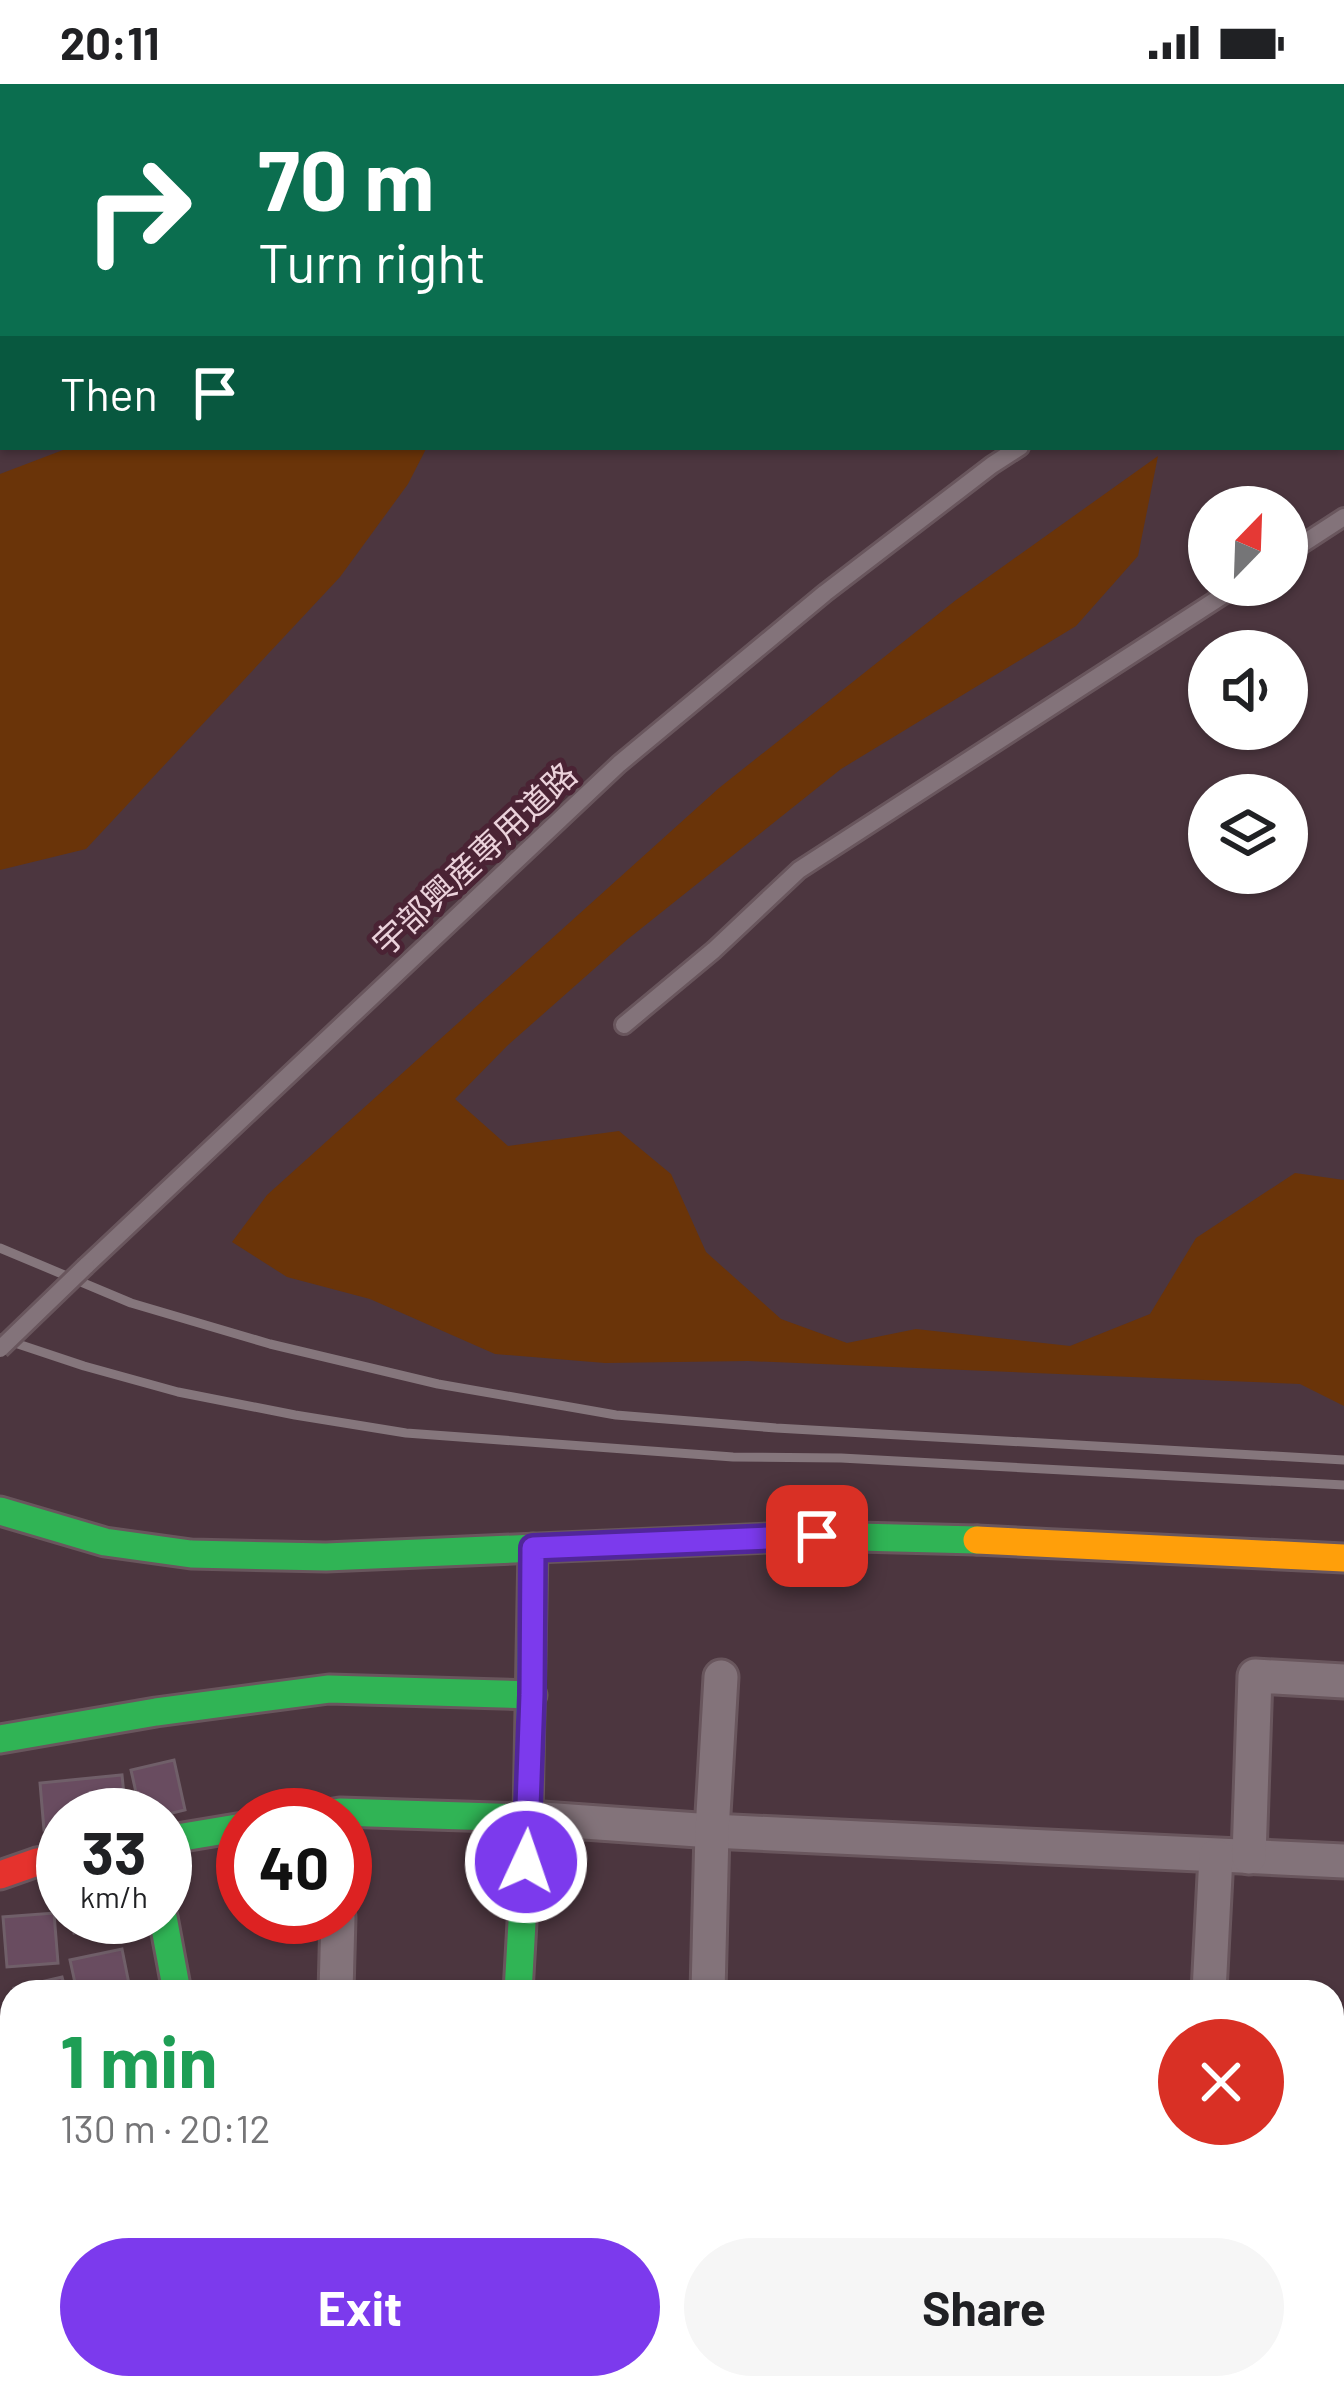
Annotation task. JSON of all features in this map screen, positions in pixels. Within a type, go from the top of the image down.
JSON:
[{"type":"street","points":[[0,1511],[105,1542],[191,1554],[326,1557],[817,1536],[1344,1558]]},
{"type":"street","points":[[519,1980],[528,1818],[533,1548]]},
{"type":"street","points":[[1211,1980],[1233,1856],[1255,1676],[1344,1681]]},
{"type":"street","points":[[708,1980],[721,1677]]},
{"type":"street","points":[[0,1739],[329,1689],[532,1695]]},
{"type":"street","points":[[372,1815],[528,1818],[1344,1861]]},
{"type":"street","points":[[0,1875],[36,1862]]},
{"type":"street","points":[[168,1944],[175,1980]]},
{"type":"street","points":[[336,1980],[337,1944]]},
{"type":"lane","name":"宇部興産専用道路","points":[[0,1349],[619,764],[825,593],[1015,450]]},
{"type":"lane","points":[[1308,540],[1344,517]]},
{"type":"lane","points":[[624,1024],[714,950],[799,870],[1207,606]]},
{"type":"shaded area","points":[[63,450],[425,450],[408,484],[340,577],[86,849],[0,870],[0,474]]},
{"type":"shaded area","points":[[1158,456],[1138,556],[1076,626],[841,769],[628,939],[507,1046],[455,1099],[508,1146],[619,1131],[671,1174],[706,1252],[781,1319],[847,1343],[916,1329],[1070,1346],[1150,1314],[1196,1238],[1295,1173],[1344,1180],[1344,1406],[1300,1384],[748,1361],[605,1363],[495,1354],[370,1299],[287,1277],[232,1242],[267,1195],[719,788],[956,600]]},
{"type":"building","points":[[174,1760],[180,1788],[135,1788],[131,1770]]},
{"type":"building","points":[[122,1775],[123,1788],[40,1788],[40,1783]]},
{"type":"building","points":[[36,1914],[36,1944],[56,1944],[58,1963],[7,1967],[3,1917]]},
{"type":"building","points":[[122,1949],[128,1980],[74,1980],[70,1960]]},
{"type":"railway","points":[[0,1248],[131,1303],[270,1344],[438,1384],[616,1415],[1344,1460]]},
{"type":"railway","points":[[0,1338],[178,1392],[406,1433],[733,1457],[841,1458],[1344,1485]]},
{"type":"traffic: fast","points":[[0,1511],[105,1542],[191,1554],[326,1557],[817,1536],[977,1540]]},
{"type":"traffic: fast","points":[[519,1980],[528,1818],[533,1548]]},
{"type":"traffic: fast","points":[[0,1739],[329,1689],[532,1695]]},
{"type":"traffic: fast","points":[[372,1813],[528,1818]]},
{"type":"traffic: fast","points":[[192,1836],[216,1832]]},
{"type":"traffic: fast","points":[[168,1944],[175,1980]]},
{"type":"traffic: slow","points":[[977,1540],[1344,1558]]},
{"type":"traffic: jam","points":[[0,1875],[36,1862]]},
{"type":"route","points":[[526,1862],[533,1548],[817,1536]]}]
